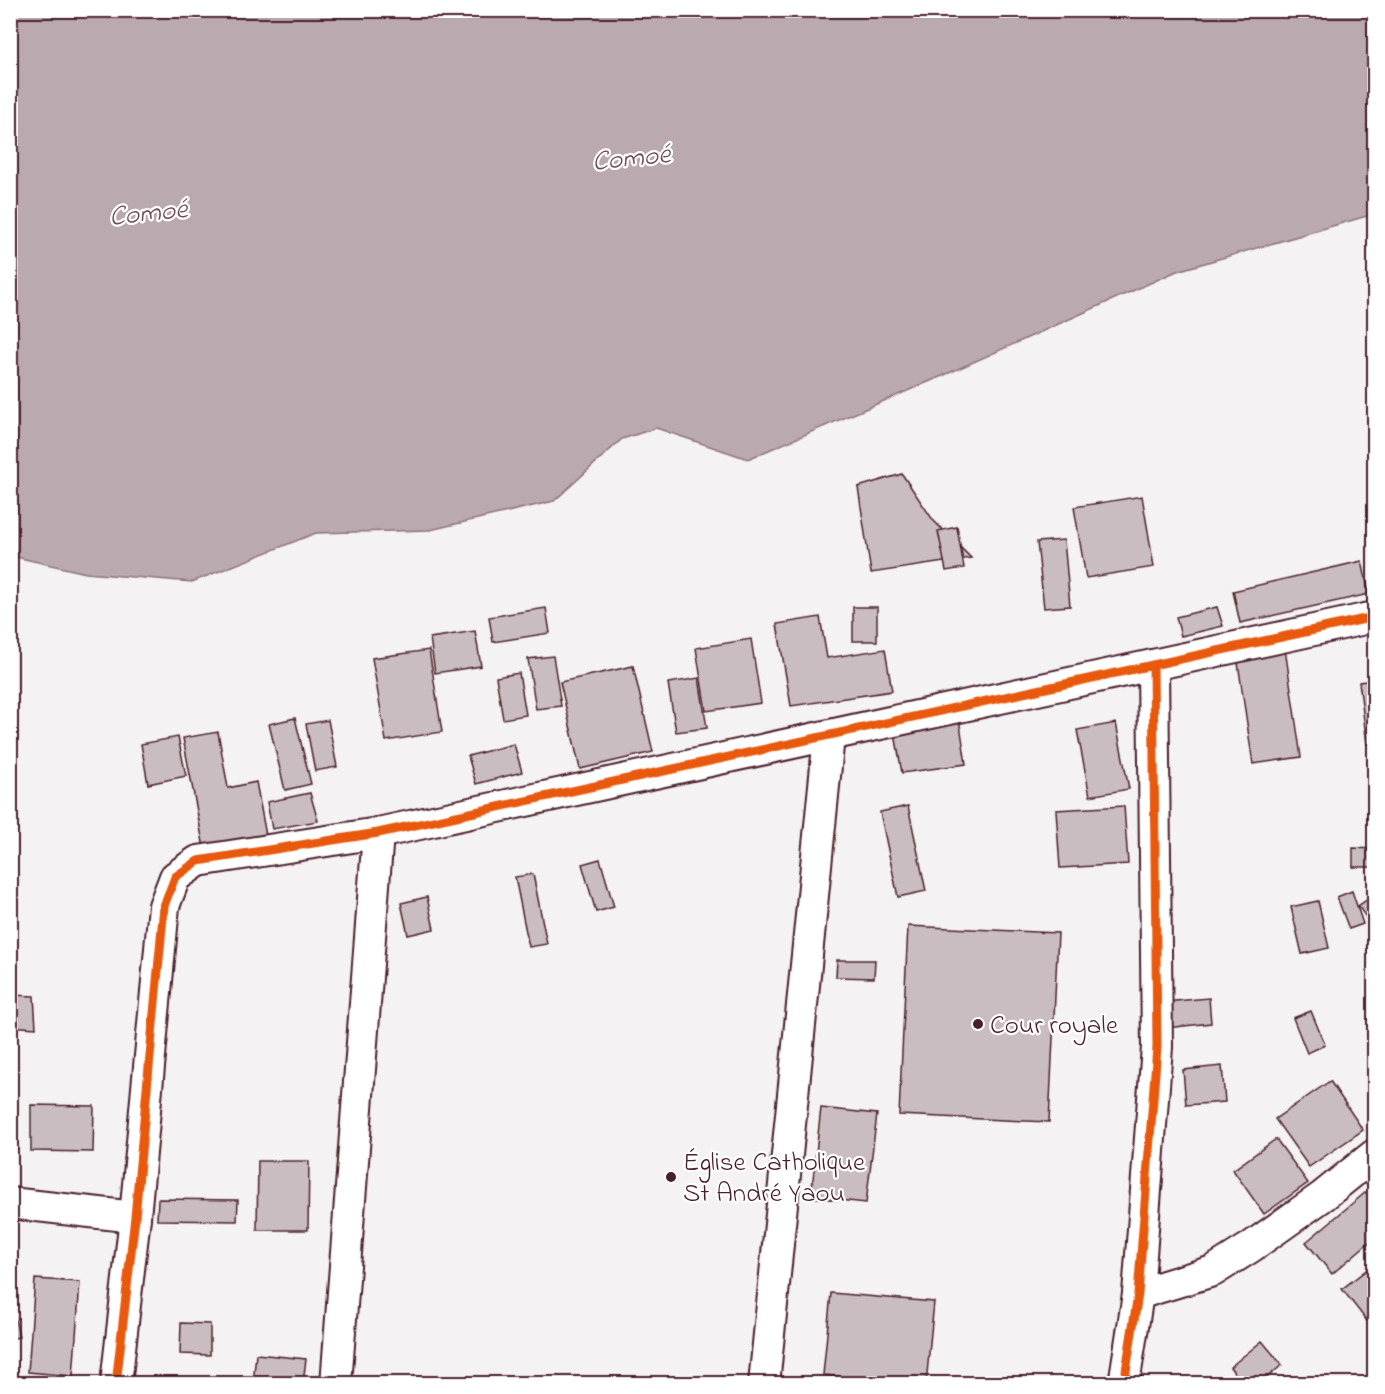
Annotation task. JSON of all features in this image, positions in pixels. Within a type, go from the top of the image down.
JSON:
[{"type":"street","points":[[116,1383],[135,1217],[164,906],[175,877],[198,861],[378,833],[1374,617]]},
{"type":"street","points":[[1127,1380],[1138,1294],[1158,1047],[1153,665]]},
{"type":"street","points":[[764,1383],[829,736]]},
{"type":"street","points":[[336,1383],[378,833]]},
{"type":"street","points":[[1138,1294],[1213,1270],[1323,1196],[1374,1155]]},
{"type":"street","points":[[10,1203],[135,1217]]},
{"type":"water","name":"Comoé","points":[[11,10],[1374,11],[1374,214],[1177,271],[940,377],[748,459],[656,428],[622,439],[554,501],[430,530],[316,533],[192,582],[86,573],[11,556]]},
{"type":"building","points":[[902,474],[933,520],[971,558],[871,573],[858,487]]},
{"type":"building","points":[[1142,496],[1154,567],[1086,578],[1074,507]]},
{"type":"building","points":[[957,527],[964,568],[946,571],[938,531]]},
{"type":"building","points":[[1064,540],[1070,606],[1044,608],[1037,542]]},
{"type":"building","points":[[1362,561],[1369,594],[1240,623],[1233,591]]},
{"type":"building","points":[[853,607],[877,607],[877,641],[853,641]]},
{"type":"building","points":[[1217,607],[1223,626],[1181,636],[1176,617]]},
{"type":"building","points":[[546,608],[550,633],[493,642],[489,617]]},
{"type":"building","points":[[820,617],[827,658],[885,649],[892,691],[791,706],[777,624]]},
{"type":"building","points":[[475,631],[481,666],[435,673],[430,638]]},
{"type":"building","points":[[751,639],[761,703],[706,711],[696,648]]},
{"type":"building","points":[[1285,649],[1301,757],[1253,764],[1237,656]]},
{"type":"building","points":[[429,650],[442,732],[386,741],[372,658]]},
{"type":"building","points":[[553,656],[561,706],[536,709],[528,659]]},
{"type":"building","points":[[633,666],[653,752],[580,769],[560,682]]},
{"type":"building","points":[[519,673],[526,715],[503,719],[496,677]]},
{"type":"building","points":[[699,678],[707,728],[676,732],[668,683]]},
{"type":"building","points":[[1374,680],[1374,743],[1367,744],[1359,682]]},
{"type":"building","points":[[295,718],[311,784],[285,790],[269,724]]},
{"type":"building","points":[[959,718],[966,764],[902,773],[894,728]]},
{"type":"building","points":[[328,720],[337,767],[315,771],[306,724]]},
{"type":"building","points":[[1116,723],[1129,789],[1090,796],[1077,730]]},
{"type":"building","points":[[218,732],[228,788],[256,782],[267,841],[205,853],[183,738]]},
{"type":"building","points":[[178,737],[186,776],[148,784],[141,744]]},
{"type":"building","points":[[514,744],[522,772],[476,784],[468,756]]},
{"type":"building","points":[[310,793],[318,821],[272,829],[267,802]]},
{"type":"building","points":[[908,806],[926,891],[898,897],[880,812]]},
{"type":"building","points":[[1124,806],[1128,864],[1060,868],[1056,810]]},
{"type":"building","points":[[1353,848],[1374,849],[1374,867],[1353,867]]},
{"type":"building","points":[[600,859],[614,907],[596,912],[582,864]]},
{"type":"building","points":[[533,874],[547,944],[529,947],[515,877]]},
{"type":"building","points":[[1352,891],[1363,924],[1349,929],[1337,897]]},
{"type":"building","points":[[1374,895],[1374,928],[1358,906]]},
{"type":"building","points":[[427,897],[434,929],[408,935],[401,903]]},
{"type":"building","points":[[1318,901],[1329,948],[1302,954],[1291,907]]},
{"type":"building","name":"Cour royale","points":[[908,926],[1058,933],[1049,1122],[899,1115]]},
{"type":"building","points":[[837,960],[875,960],[874,978],[836,977]]},
{"type":"building","points":[[10,995],[34,996],[36,1028],[10,1026]]},
{"type":"building","points":[[1209,998],[1211,1023],[1166,1028],[1164,1002]]},
{"type":"building","points":[[1311,1011],[1325,1045],[1307,1053],[1293,1018]]},
{"type":"building","points":[[1222,1066],[1225,1102],[1186,1105],[1183,1070]]},
{"type":"building","points":[[1330,1081],[1363,1130],[1309,1167],[1275,1119]]},
{"type":"building","points":[[31,1105],[94,1106],[93,1152],[31,1151]]},
{"type":"building","points":[[821,1108],[877,1114],[866,1203],[811,1197]]},
{"type":"building","points":[[1276,1139],[1308,1183],[1264,1214],[1233,1170]]},
{"type":"building","points":[[258,1161],[309,1161],[308,1230],[257,1230]]},
{"type":"building","points":[[1366,1192],[1374,1201],[1374,1238],[1332,1274],[1306,1242]]},
{"type":"building","points":[[158,1199],[238,1200],[237,1221],[157,1220]]},
{"type":"building","points":[[1374,1264],[1374,1330],[1342,1289]]},
{"type":"building","points":[[35,1279],[80,1282],[73,1376],[28,1372]]},
{"type":"building","points":[[831,1293],[934,1302],[926,1384],[823,1375]]},
{"type":"building","points":[[10,1294],[19,1337],[10,1339]]},
{"type":"building","points":[[181,1323],[210,1324],[210,1355],[180,1354]]},
{"type":"building","points":[[1262,1341],[1282,1365],[1259,1384],[1243,1384],[1230,1367]]},
{"type":"building","points":[[256,1354],[306,1359],[303,1384],[253,1384]]},
{"type":"cycle path","points":[[116,1384],[135,1217],[164,906],[175,877],[198,861],[378,833],[1374,617]]},
{"type":"cycle path","points":[[1124,1384],[1138,1294],[1157,1047],[1153,665]]},
{"type":"place","name":"Cour royale","points":[[978,1024]]},
{"type":"place","name":"Église Catholique St André Yaou","points":[[671,1177]]}]
